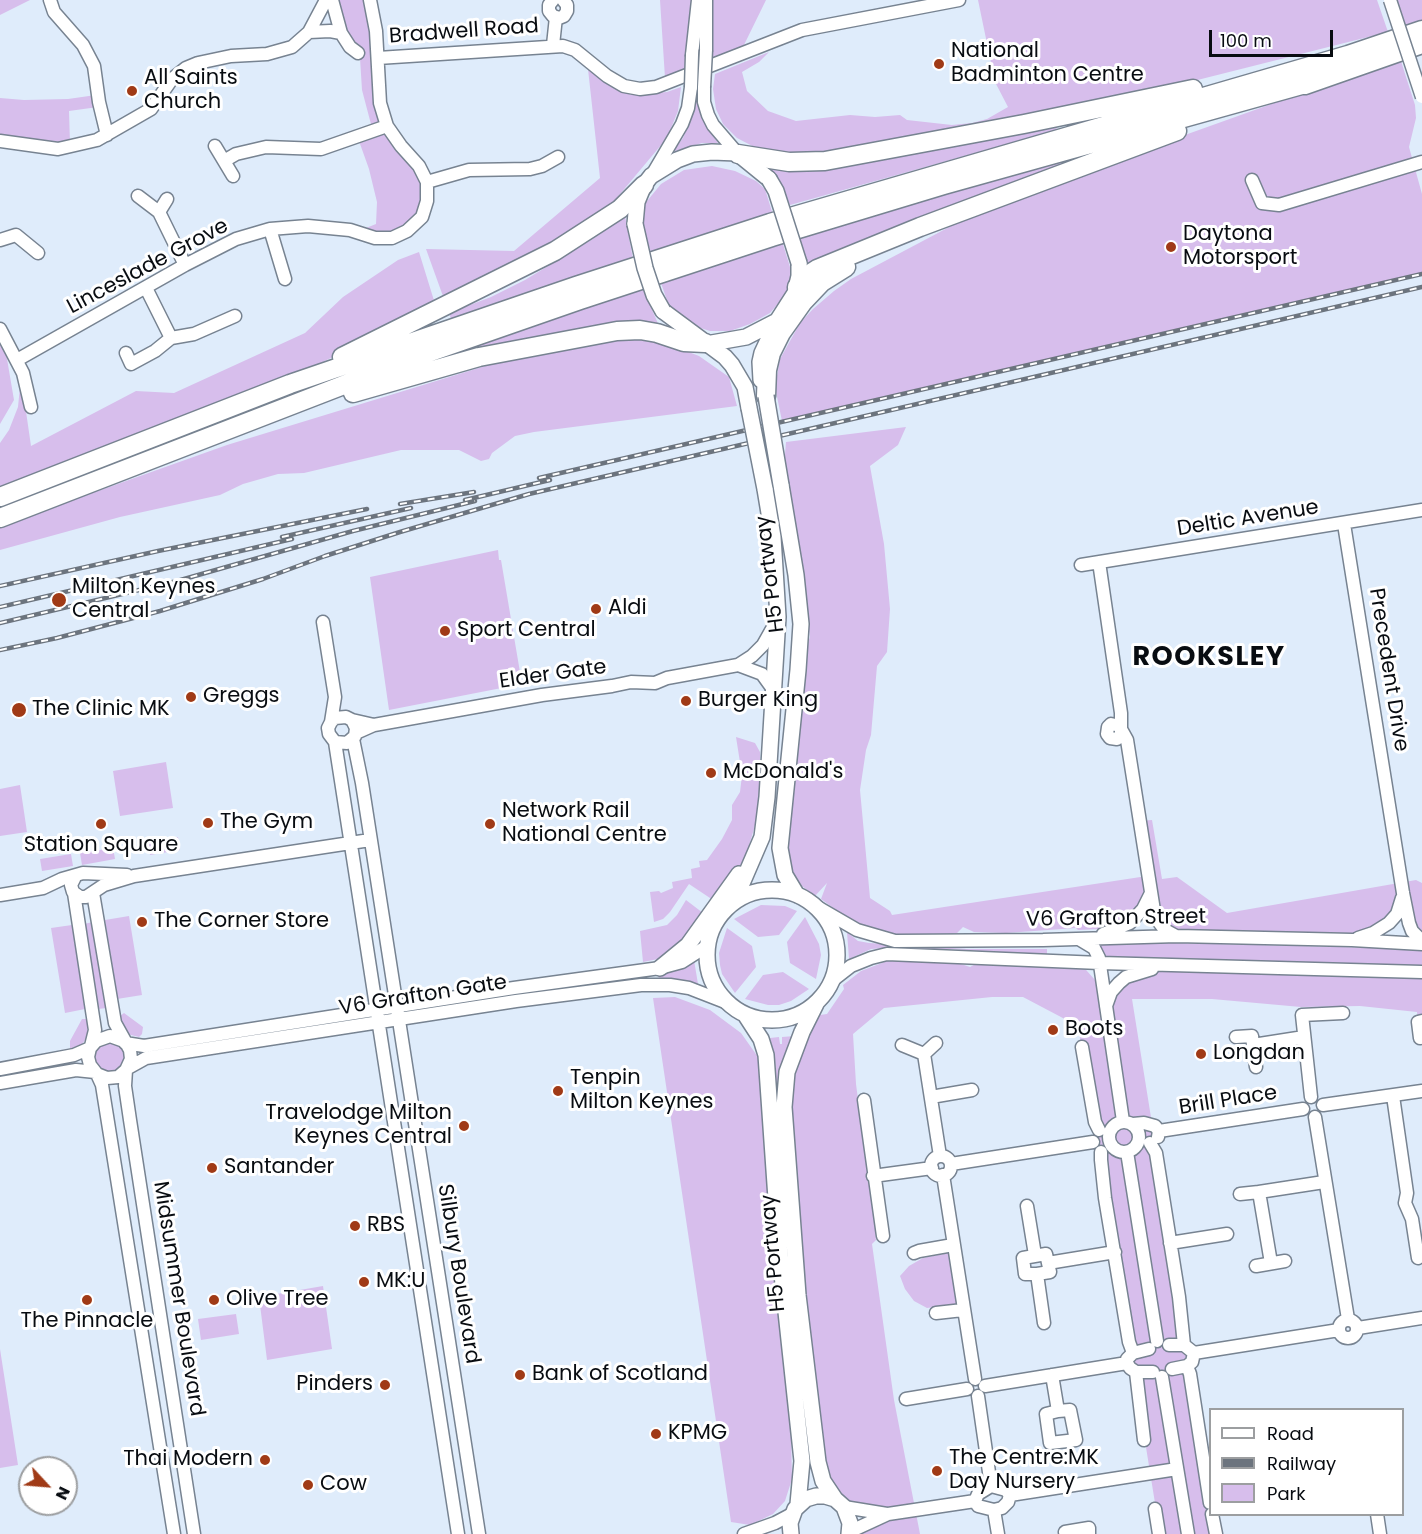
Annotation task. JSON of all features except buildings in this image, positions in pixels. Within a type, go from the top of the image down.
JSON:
[{"type":"highway","points":[[0,497],[290,384],[576,286],[770,223],[1348,55],[1422,30]]},
{"type":"highway","points":[[797,286],[817,269],[920,227],[1060,174],[1422,44]]},
{"type":"highway","points":[[737,154],[806,163],[862,155],[1024,124],[1348,55]]},
{"type":"highway","points":[[0,518],[416,357],[580,300],[772,237],[944,185],[1316,81]]},
{"type":"highway","points":[[290,384],[555,251],[620,209],[648,180]]},
{"type":"highway","points":[[766,396],[767,370],[771,353],[781,333],[803,302],[822,282],[842,270],[980,206]]},
{"type":"highway","points":[[200,441],[440,368],[479,357],[534,346],[616,331],[640,330],[684,342],[705,343]]},
{"type":"main road","points":[[712,152],[737,154],[769,179],[776,191],[799,263],[797,286],[792,301],[777,321],[746,337],[705,343],[663,311],[654,295],[635,224],[637,202],[648,180],[677,160],[693,154],[712,152]]},
{"type":"main road","name":"H5 Portway","points":[[777,321],[762,353],[760,376],[766,396],[796,575],[801,624],[780,848],[785,875],[809,902]]},
{"type":"main road","name":"H5 Portway","points":[[705,343],[725,357],[739,374],[745,387],[773,537],[778,617],[775,692],[762,837],[755,856],[726,905]]},
{"type":"main road","points":[[660,968],[709,925],[726,905],[758,891],[784,891],[809,902],[828,921],[835,939],[838,957],[833,980],[816,1004],[793,1018],[772,1021],[733,1008],[717,991],[710,975],[707,962],[709,925]]},
{"type":"main road","name":"H5 Portway","points":[[816,1004],[802,1032],[787,1072],[784,1107],[798,1295],[818,1462],[823,1481],[850,1523],[849,1533]]},
{"type":"main road","name":"H5 Portway","points":[[733,1008],[761,1039],[766,1055],[781,1266],[802,1461],[795,1509],[790,1523],[791,1534]]},
{"type":"main road","points":[[795,1509],[806,1499],[816,1496],[825,1496],[839,1503]]},
{"type":"street","points":[[50,0],[54,12],[83,45],[94,66],[107,135]]},
{"type":"street","points":[[0,141],[58,149],[97,141],[151,109],[172,79],[186,68],[231,56],[280,51],[292,47],[309,32],[326,0]]},
{"type":"street","points":[[332,0],[341,33],[350,47],[358,53]]},
{"type":"street","points":[[370,0],[378,58],[380,103],[387,126],[419,166],[427,182],[469,170],[530,169],[542,166],[558,157]]},
{"type":"street","name":"Bradwell Road","points":[[553,0],[548,8],[550,14],[556,17],[564,16],[567,11],[567,5],[563,0]]},
{"type":"street","points":[[648,180],[688,108],[698,0]]},
{"type":"street","points":[[706,0],[704,102],[708,115],[737,154]]},
{"type":"street","name":"Bradwell Road","points":[[378,58],[563,46],[575,50],[607,76],[624,86],[640,89],[656,87],[802,30],[956,0]]},
{"type":"street","points":[[1390,0],[1422,97]]},
{"type":"street","name":"Bradwell Road","points":[[553,45],[556,17]]},
{"type":"street","points":[[309,32],[341,33]]},
{"type":"street","points":[[224,161],[236,154],[266,147],[321,148],[387,126]]},
{"type":"street","points":[[215,146],[232,176]]},
{"type":"street","points":[[1252,180],[1262,203],[1279,205],[1421,164]]},
{"type":"street","name":"Linceslade Grove","points":[[17,360],[236,239],[270,229],[294,226],[327,227],[375,238],[392,238],[407,231],[422,216],[427,201],[427,182]]},
{"type":"street","points":[[138,196],[159,212],[185,266]]},
{"type":"street","points":[[159,212],[167,199]]},
{"type":"street","points":[[270,229],[285,279]]},
{"type":"street","points":[[0,240],[17,231],[38,253]]},
{"type":"street","points":[[146,288],[171,338]]},
{"type":"street","points":[[126,353],[131,364],[155,351],[171,338],[194,334],[235,316]]},
{"type":"street","points":[[0,329],[23,373],[31,407]]},
{"type":"street","name":"Deltic Avenue","points":[[1080,565],[1422,510]]},
{"type":"street","name":"Precedent Drive","points":[[1344,524],[1403,893],[1412,931],[1422,942]]},
{"type":"street","points":[[1099,562],[1121,713],[1117,730],[1127,740],[1155,917],[1165,930],[1177,936]]},
{"type":"street","name":"Elder Gate","points":[[354,736],[374,725],[542,695],[631,682],[656,683],[667,678],[738,665],[763,645],[778,617]]},
{"type":"street","points":[[323,622],[335,697],[329,734],[335,742],[376,1010]]},
{"type":"street","points":[[738,665],[762,674],[775,692]]},
{"type":"street","points":[[335,697],[349,718],[354,736],[397,1006]]},
{"type":"street","points":[[331,722],[340,716],[349,718]]},
{"type":"street","name":"Elder Gate","points":[[349,718],[374,725]]},
{"type":"street","points":[[335,742],[347,743],[354,736]]},
{"type":"street","points":[[43,888],[74,893],[83,898],[104,885],[134,876],[194,865],[370,840]]},
{"type":"street","points":[[0,895],[43,888],[63,879],[80,875],[134,876]]},
{"type":"street","points":[[0,1083],[76,1070],[112,1078],[123,1074],[127,1069],[131,1055],[115,1023],[93,892],[95,882],[92,877],[80,875]]},
{"type":"street","points":[[80,875],[71,885],[94,1025],[89,1061],[96,1073]]},
{"type":"street","points":[[1082,939],[1130,923],[1143,909],[1151,893]]},
{"type":"street","points":[[1352,940],[1373,933],[1389,923],[1397,914],[1403,893]]},
{"type":"street","name":"V6 Grafton Street","points":[[809,902],[857,930],[895,941],[1177,936],[1422,942]]},
{"type":"street","points":[[1082,939],[1094,948],[1100,963],[1123,1124],[1138,1136],[1127,1150],[1158,1345],[1173,1361],[1162,1373]]},
{"type":"street","name":"V6 Grafton Gate","points":[[127,1069],[146,1058],[378,1023],[399,1019],[428,1008],[660,968],[682,962],[707,946]]},
{"type":"street","name":"V6 Grafton Street","points":[[833,980],[851,966],[887,954],[1100,963],[1422,972]]},
{"type":"street","points":[[1082,962],[1097,976],[1103,993]]},
{"type":"street","points":[[1105,1007],[1111,992],[1126,977],[1171,964]]},
{"type":"street","name":"V6 Grafton Gate","points":[[125,1042],[144,1046],[397,1006],[428,1008],[659,984],[689,988],[733,1008]]},
{"type":"street","name":"Silbury Boulevard","points":[[397,1006],[479,1534]]},
{"type":"street","name":"Silbury Boulevard","points":[[376,1010],[458,1534]]},
{"type":"street","points":[[1311,1097],[1301,1011],[1344,1012]]},
{"type":"street","points":[[1419,1018],[1420,1038]]},
{"type":"street","points":[[0,1069],[74,1055],[91,1047],[96,1041],[110,1036],[125,1042]]},
{"type":"street","points":[[1236,1037],[1252,1036],[1256,1067]]},
{"type":"street","points":[[1253,1045],[1304,1037]]},
{"type":"street","points":[[924,1054],[936,1043]]},
{"type":"street","points":[[902,1045],[924,1054]]},
{"type":"street","points":[[1082,1047],[1095,1122],[1099,1130]]},
{"type":"street","points":[[924,1054],[940,1156]]},
{"type":"street","name":"Midsummer Boulevard","points":[[127,1069],[126,1095],[195,1534]]},
{"type":"street","name":"Midsummer Boulevard","points":[[96,1073],[102,1085],[174,1534]]},
{"type":"street","points":[[931,1097],[972,1091]]},
{"type":"street","points":[[1323,1105],[1422,1091]]},
{"type":"street","points":[[1393,1096],[1407,1193],[1405,1203],[1412,1219],[1418,1258]]},
{"type":"street","points":[[1311,1097],[1320,1100],[1323,1105],[1321,1114],[1315,1117],[1309,1116],[1303,1109],[1304,1103],[1311,1097]]},
{"type":"street","points":[[864,1100],[883,1236]]},
{"type":"street","name":"Brill Place","points":[[1159,1131],[1303,1109]]},
{"type":"street","points":[[1315,1117],[1348,1319]]},
{"type":"street","points":[[1123,1124],[1110,1139],[1112,1144],[1127,1150]]},
{"type":"street","points":[[1123,1124],[1151,1124],[1159,1131],[1158,1138],[1146,1146],[1101,1152],[1093,1142],[1095,1133],[1099,1130],[1123,1124]]},
{"type":"street","points":[[951,1164],[1093,1142]]},
{"type":"street","points":[[906,1399],[1132,1363],[1162,1373],[1187,1366],[1191,1362],[1180,1308],[1156,1153],[1150,1143]]},
{"type":"street","points":[[1101,1152],[1105,1198],[1144,1440]]},
{"type":"street","points":[[940,1156],[948,1159],[951,1164],[948,1173],[943,1175],[935,1173],[932,1167],[934,1159],[940,1156]]},
{"type":"street","points":[[873,1176],[932,1167]]},
{"type":"street","points":[[943,1175],[991,1486]]},
{"type":"street","points":[[1240,1194],[1324,1182]]},
{"type":"street","points":[[404,1194],[425,1190]]},
{"type":"street","points":[[1259,1192],[1271,1263]]},
{"type":"street","points":[[1027,1206],[1035,1255]]},
{"type":"street","points":[[126,1237],[147,1233]]},
{"type":"street","points":[[1170,1243],[1227,1234]]},
{"type":"street","points":[[914,1254],[953,1245]]},
{"type":"street","points":[[1048,1263],[1115,1252]]},
{"type":"street","points":[[1046,1254],[1050,1272],[1025,1274],[1023,1258],[1035,1255],[1046,1254]]},
{"type":"street","points":[[1256,1266],[1285,1261]]},
{"type":"street","points":[[1037,1274],[1044,1323]]},
{"type":"street","points":[[422,1304],[442,1301]]},
{"type":"street","points":[[936,1313],[963,1310]]},
{"type":"street","points":[[1358,1328],[1422,1318]]},
{"type":"street","points":[[1348,1319],[1355,1322],[1358,1328],[1356,1334],[1351,1338],[1343,1337],[1339,1330],[1341,1323],[1348,1319]]},
{"type":"street","points":[[1132,1363],[1158,1345],[1189,1349],[1339,1330]]},
{"type":"street","points":[[1158,1345],[1148,1361],[1162,1373],[1188,1534]]},
{"type":"street","points":[[1187,1366],[1209,1497]]},
{"type":"street","points":[[1052,1374],[1058,1411]]},
{"type":"street","points":[[440,1415],[460,1412]]},
{"type":"street","points":[[1010,1495],[1177,1469]]},
{"type":"street","points":[[975,1501],[978,1494],[991,1486],[1006,1490],[1010,1495]]},
{"type":"street","points":[[975,1501],[978,1506],[986,1510],[994,1510],[1002,1508],[1008,1502],[1010,1495]]},
{"type":"street","points":[[849,1533],[867,1522],[888,1514],[975,1501]]},
{"type":"street","points":[[839,1503],[888,1514]]},
{"type":"street","points":[[744,1534],[775,1523],[795,1509]]},
{"type":"street","points":[[1155,1509],[1159,1534]]},
{"type":"street","points":[[994,1510],[998,1534]]},
{"type":"street","points":[[1212,1516],[1216,1534]]},
{"type":"street","points":[[1377,1516],[1380,1534]]},
{"type":"street","points":[[1066,1534],[1065,1532],[1089,1528],[1089,1534]]},
{"type":"green space","points":[[0,0],[30,0],[0,15]]},
{"type":"green space","points":[[337,0],[365,0],[374,51],[381,124],[372,128],[362,90],[360,58],[349,39]]},
{"type":"green space","points":[[660,0],[766,0],[743,47],[665,78]]},
{"type":"green space","points":[[978,0],[1377,0],[1388,32],[1126,98],[820,156],[762,151],[737,138],[723,124],[716,109],[713,89],[715,74],[769,52],[759,62],[742,72],[747,91],[768,111],[796,121],[850,115],[875,117],[900,115],[907,120],[952,125],[987,119],[1008,107],[995,82]]},
{"type":"green space","points":[[1390,0],[1422,0],[1422,23],[1402,32]]},
{"type":"green space","name":"Daytona Motorsport","points":[[1400,58],[1415,105],[1416,118],[1409,147],[1422,194],[1422,273],[782,421],[775,387],[780,359],[800,323],[813,309],[851,279],[970,216],[1062,179]]},
{"type":"green space","points":[[588,69],[631,95],[667,92],[681,87],[678,111],[667,138],[610,206],[516,266],[444,299],[426,249],[514,251],[600,178]]},
{"type":"green space","points":[[696,94],[698,94],[701,117],[718,143],[702,143],[675,151],[692,117]]},
{"type":"green space","points":[[96,95],[98,107],[69,111],[70,144],[53,145],[24,137],[0,138],[0,98],[68,99]]},
{"type":"green space","points":[[1056,126],[1057,130],[790,205],[781,186],[766,167]]},
{"type":"green space","points":[[386,133],[413,164],[423,187],[421,208],[411,223],[394,232],[370,233],[361,230],[376,224],[377,202],[359,141]]},
{"type":"green space","points":[[1150,136],[809,267],[799,237]]},
{"type":"green space","points":[[712,166],[735,171],[756,181],[765,189],[773,215],[652,255],[643,229],[643,206],[661,184],[684,170]]},
{"type":"green space","points":[[625,216],[633,259],[452,322],[449,313],[491,297],[525,280],[591,240]]},
{"type":"green space","points":[[782,241],[790,267],[790,284],[782,299],[770,313],[750,324],[730,331],[710,331],[691,325],[669,306],[661,283]]},
{"type":"green space","points":[[419,252],[436,307],[304,371],[0,491],[0,443],[9,430],[18,407],[21,377],[31,446],[136,391],[174,393],[305,333],[343,297],[398,260]]},
{"type":"green space","points":[[642,287],[660,328],[464,357],[461,350]]},
{"type":"green space","points":[[624,337],[673,346],[699,356],[729,377],[737,406],[515,436],[492,453],[489,459],[481,461],[459,450],[401,450],[304,473],[278,474],[243,484],[220,495],[120,517],[0,550],[0,526],[227,445],[495,363]]},
{"type":"green space","points":[[0,345],[6,353],[14,400],[0,424]]},
{"type":"green space","points":[[906,427],[898,445],[870,466],[884,544],[890,609],[887,652],[877,666],[871,735],[866,750],[860,790],[870,898],[890,911],[892,915],[1147,876],[1139,821],[1152,820],[1162,879],[1177,877],[1227,913],[1416,880],[1422,883],[1422,941],[1407,911],[1397,914],[1352,940],[1165,930],[1151,895],[1121,928],[1078,930],[1076,928],[1006,933],[974,932],[963,927],[957,933],[945,935],[870,935],[821,899],[827,883],[815,896],[802,886],[794,874],[790,861],[784,798],[798,670],[810,637],[784,467],[786,442]]},
{"type":"green space","name":"Sport Central","points":[[498,550],[522,684],[389,710],[370,577]]},
{"type":"green space","points":[[736,737],[755,743],[760,752],[760,789],[756,822],[746,856],[716,902],[689,884],[670,912],[663,919],[654,922],[650,892],[659,891],[661,893],[673,888],[672,882],[692,878],[691,869],[700,867],[699,861],[707,860],[732,820],[732,805],[740,792],[742,775]]},
{"type":"green space","points":[[166,762],[173,808],[120,816],[113,771]]},
{"type":"green space","points":[[20,785],[27,832],[0,836],[0,789]]},
{"type":"green space","points":[[178,837],[180,850],[150,855],[148,842]]},
{"type":"green space","points":[[113,848],[115,859],[82,865],[80,853]]},
{"type":"green space","points":[[71,854],[73,866],[42,871],[40,859]]},
{"type":"green space","points":[[686,900],[703,913],[672,952],[658,959],[643,962],[640,931],[667,925],[677,915]]},
{"type":"green space","points":[[761,905],[785,906],[797,911],[779,935],[758,937],[734,919]]},
{"type":"green space","points":[[129,916],[142,995],[117,999],[105,920]]},
{"type":"green space","points":[[805,917],[819,944],[821,955],[816,979],[790,963],[787,942]]},
{"type":"green space","points":[[93,922],[107,1008],[98,1009],[84,924]]},
{"type":"green space","points":[[72,925],[85,1009],[65,1013],[51,928]]},
{"type":"green space","points":[[727,928],[752,946],[756,967],[735,993],[722,974],[720,965],[719,953]]},
{"type":"green space","points":[[847,932],[858,941],[869,943],[967,949],[1047,949],[1047,956],[950,949],[885,948],[871,949],[849,959]]},
{"type":"green space","points":[[1173,943],[1422,951],[1422,967],[1107,959],[1096,944]]},
{"type":"green space","points":[[903,955],[937,956],[970,967],[987,958],[1079,962],[1095,980],[1099,993],[1119,983],[1171,964],[1422,972],[1422,1021],[1418,1022],[1417,1012],[1360,1006],[1301,1007],[1212,999],[1132,999],[1209,1479],[1209,1516],[1218,1534],[1160,1534],[1078,1026],[1023,997],[992,997],[884,1008],[853,1034],[856,1084],[866,1161],[870,1168],[876,1240],[872,1244],[894,1400],[920,1534],[849,1534],[887,1515],[844,1507],[818,1462],[788,1106],[793,1072],[807,1034],[820,1015],[827,1014],[844,989],[843,985],[861,971]]},
{"type":"green space","points":[[694,960],[698,984],[658,976],[684,967]]},
{"type":"green space","points":[[783,972],[809,989],[791,1001],[779,1005],[768,1005],[745,999],[763,975]]},
{"type":"green space","points":[[675,997],[710,1010],[741,1033],[758,1057],[773,1272],[791,1431],[792,1479],[785,1501],[773,1514],[750,1525],[731,1522],[653,998]]},
{"type":"green space","points":[[124,1013],[143,1027],[139,1037],[122,1030],[120,1016]]},
{"type":"green space","points":[[82,1019],[87,1019],[88,1036],[82,1044],[70,1049],[70,1041]]},
{"type":"green space","points":[[795,1036],[780,1098],[777,1098],[775,1059],[770,1038],[779,1037],[780,1044],[782,1044],[782,1037]]},
{"type":"green space","points":[[110,1042],[121,1046],[125,1057],[121,1068],[110,1072],[99,1068],[95,1057],[99,1046]]},
{"type":"green space","points":[[949,1253],[957,1304],[927,1308],[914,1301],[905,1289],[900,1276],[909,1266],[923,1258]]},
{"type":"green space","points":[[323,1286],[332,1349],[267,1360],[259,1297]]},
{"type":"green space","points":[[236,1314],[239,1334],[201,1340],[198,1319]]},
{"type":"green space","points":[[0,1349],[18,1465],[0,1468]]},
{"type":"railway","points":[[539,478],[1422,274]]},
{"type":"railway","points":[[0,650],[57,638],[160,611],[263,579],[400,532],[529,494],[1422,287]]},
{"type":"railway","points":[[465,500],[550,480]]},
{"type":"railway","points":[[400,504],[474,492]]},
{"type":"railway","points":[[0,623],[177,581],[353,531],[475,501]]},
{"type":"railway","points":[[282,537],[411,508]]},
{"type":"railway","points":[[0,586],[158,551],[367,509]]},
{"type":"railway","points":[[0,607],[292,539]]},
{"type":"place","name":"National Badminton Centre","points":[[939,64]]},
{"type":"place","name":"All Saints Church","points":[[132,91]]},
{"type":"place","name":"Daytona Motorsport","points":[[1171,247]]},
{"type":"place","name":"Milton Keynes Central","points":[[59,600]]},
{"type":"place","name":"Aldi","points":[[596,609]]},
{"type":"place","name":"Sport Central","points":[[445,631]]},
{"type":"place","name":"Greggs","points":[[191,697]]},
{"type":"place","name":"Burger King","points":[[686,701]]},
{"type":"place","name":"The Clinic MK","points":[[19,710]]},
{"type":"place","name":"McDonald's","points":[[711,773]]},
{"type":"place","name":"The Gym","points":[[208,823]]},
{"type":"place","name":"Station Square","points":[[101,824]]},
{"type":"place","name":"Network Rail National Centre","points":[[490,824]]},
{"type":"place","name":"The Corner Store","points":[[142,922]]},
{"type":"place","name":"Boots","points":[[1053,1030]]},
{"type":"place","name":"Longdan","points":[[1201,1054]]},
{"type":"place","name":"Tenpin Milton Keynes","points":[[558,1091]]},
{"type":"place","name":"Travelodge Milton Keynes Central","points":[[464,1126]]},
{"type":"place","name":"Santander","points":[[212,1168]]},
{"type":"place","name":"RBS","points":[[355,1226]]},
{"type":"place","name":"MK:U","points":[[364,1282]]},
{"type":"place","name":"The Pinnacle","points":[[87,1300]]},
{"type":"place","name":"Olive Tree","points":[[214,1300]]},
{"type":"place","name":"Bank of Scotland","points":[[520,1375]]},
{"type":"place","name":"Pinders","points":[[385,1385]]},
{"type":"place","name":"KPMG","points":[[656,1434]]},
{"type":"place","name":"Thai Modern","points":[[265,1460]]},
{"type":"place","name":"The Centre:MK Day Nursery","points":[[937,1471]]},
{"type":"place","name":"Cow","points":[[308,1485]]},
{"type":"district","name":"ROOKSLEY","points":[[1209,658]]}]
